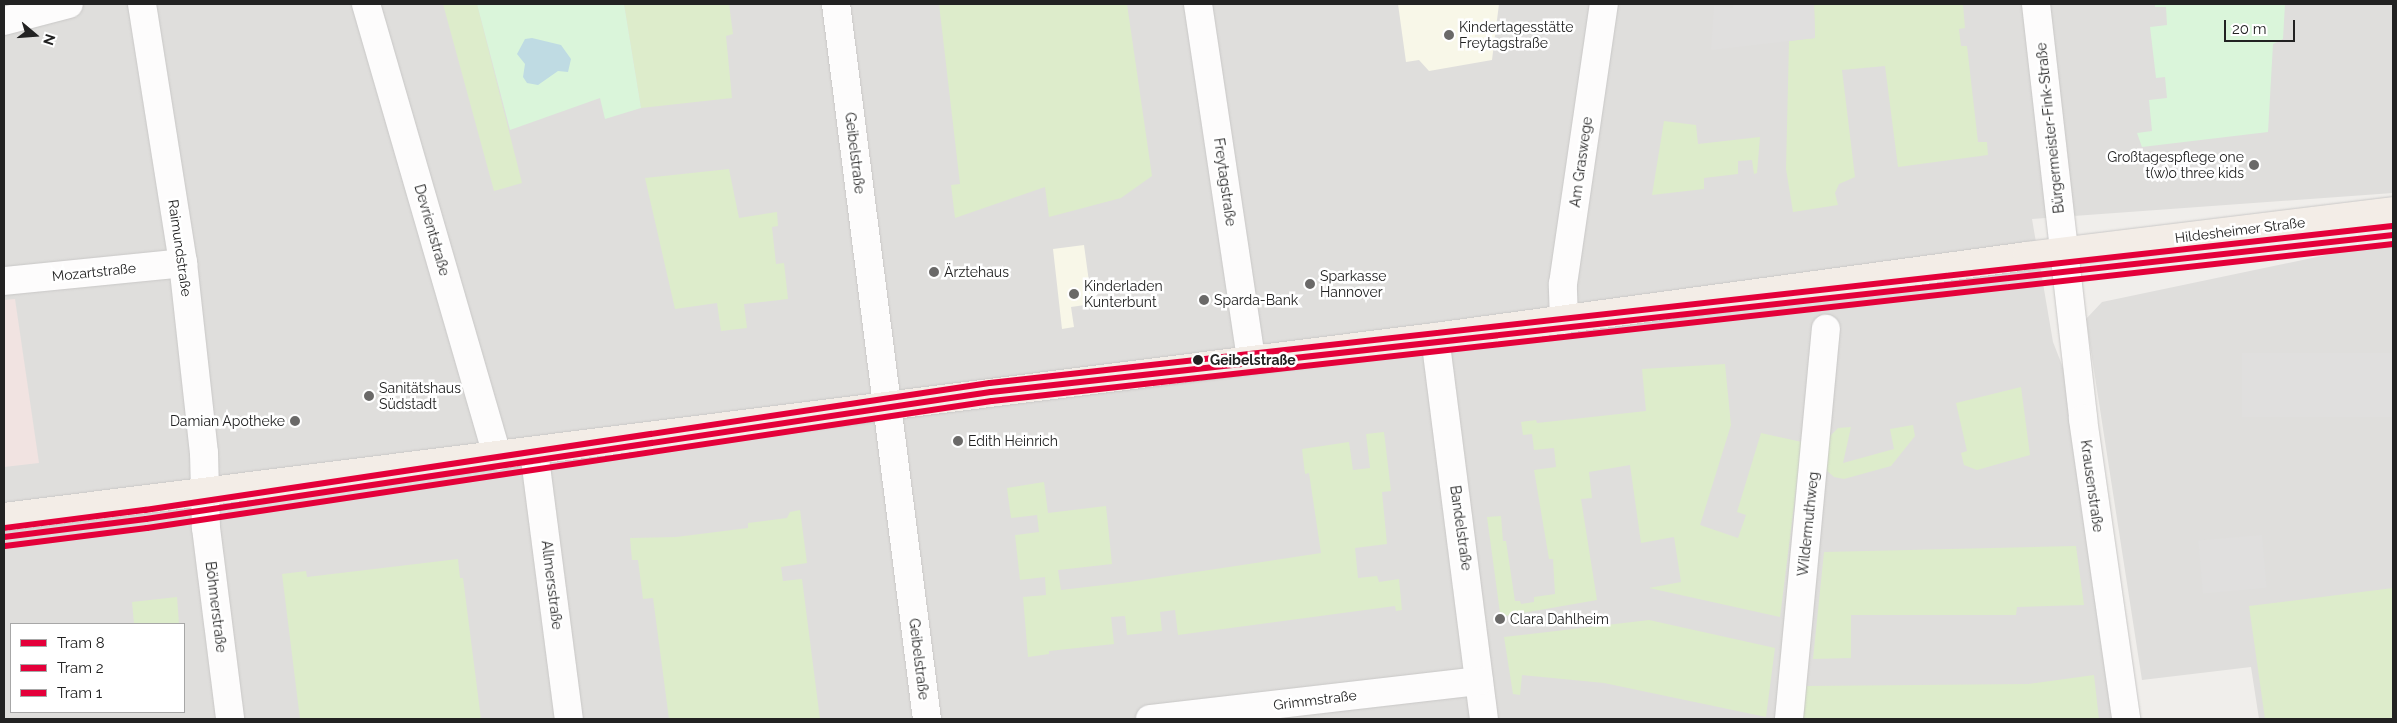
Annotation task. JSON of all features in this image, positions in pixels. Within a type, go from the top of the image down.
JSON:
[{"type":"main road","name":"Hildesheimer Straße","points":[[4,517],[205,494],[887,405],[1435,337],[2064,252],[2393,210]]},
{"type":"street","points":[[4,21],[69,4]]},
{"type":"street","name":"Raimundstraße","points":[[142,4],[183,263],[204,453],[205,494]]},
{"type":"street","name":"Devrientstraße","points":[[366,4],[497,456]]},
{"type":"street","name":"Geibelstraße","points":[[836,4],[927,719]]},
{"type":"street","name":"Freytagstraße","points":[[1198,4],[1251,360]]},
{"type":"street","name":"Am Graswege","points":[[1564,320],[1563,284],[1604,4]]},
{"type":"street","name":"Bürgermeister-Fink-Straße","points":[[2036,4],[2064,252]]},
{"type":"street","name":"Krausenstraße","points":[[2064,252],[2083,419],[2126,719]]},
{"type":"street","name":"Mozartstraße","points":[[4,281],[183,263]]},
{"type":"street","name":"Wildermuthweg","points":[[1789,719],[1826,329]]},
{"type":"street","name":"Bandelstraße","points":[[1435,337],[1484,719]]},
{"type":"street","name":"Allmersstraße","points":[[534,451],[569,719]]},
{"type":"street","name":"Böhmerstraße","points":[[205,494],[206,528],[230,719]]},
{"type":"street","name":"Grimmstraße","points":[[1150,719],[1479,681]]},
{"type":"shaded area","points":[[4,4],[2393,4],[2393,193],[2032,219],[2053,342],[2083,419],[2126,719],[4,719]]},
{"type":"shaded area","name":"Kindertagesstätte Freytagstraße","points":[[1398,4],[1499,4],[1492,60],[1429,71],[1419,60],[1406,62]]},
{"type":"shaded area","points":[[1734,4],[1814,4],[1815,38],[1711,50],[1714,6],[1733,8]]},
{"type":"shaded area","points":[[2393,241],[2393,719],[2259,719],[2251,667],[2142,680],[2086,319],[2102,302]]},
{"type":"shaded area","name":"Kinderladen Kunterbunt","points":[[1084,245],[1092,304],[1071,307],[1074,327],[1062,329],[1053,249]]},
{"type":"shaded area","points":[[15,299],[39,463],[4,467],[4,300]]},
{"type":"shaded area","points":[[2242,353],[2393,353],[2393,417],[2242,417]]},
{"type":"shaded area","points":[[2262,535],[2267,588],[2203,593],[2198,541]]},
{"type":"green space","points":[[443,4],[477,4],[522,183],[494,191]]},
{"type":"green space","points":[[477,4],[624,4],[641,108],[605,119],[600,98],[510,130]]},
{"type":"green space","points":[[624,4],[729,4],[733,34],[726,36],[732,98],[641,108]]},
{"type":"green space","points":[[939,4],[1127,4],[1152,176],[1121,198],[1049,217],[1045,187],[955,218],[951,185],[960,184]]},
{"type":"green space","points":[[1814,4],[1963,4],[1965,28],[1959,29],[1961,46],[1967,46],[1978,142],[1987,142],[1988,155],[1898,167],[1885,66],[1842,70],[1855,177],[1839,184],[1835,193],[1838,205],[1793,212],[1786,169],[1789,41],[1815,38]]},
{"type":"green space","points":[[2155,4],[2285,4],[2283,39],[2273,44],[2268,132],[2142,147],[2137,133],[2152,131],[2149,100],[2167,98],[2165,77],[2156,78],[2150,27],[2167,25],[2166,7],[2155,7]]},
{"type":"green space","points":[[1664,121],[1696,125],[1698,144],[1760,137],[1757,173],[1754,174],[1752,160],[1738,161],[1738,174],[1704,178],[1704,189],[1652,195]]},
{"type":"green space","points":[[729,169],[739,218],[777,212],[778,226],[772,227],[776,264],[784,263],[788,299],[744,304],[747,328],[721,331],[717,303],[675,309],[645,178]]},
{"type":"green space","points":[[1725,364],[1731,425],[1700,525],[1738,538],[1746,515],[1737,512],[1761,433],[1802,442],[1780,617],[1649,588],[1681,582],[1674,537],[1641,543],[1630,465],[1589,472],[1592,498],[1581,499],[1597,600],[1505,616],[1500,613],[1487,517],[1501,516],[1503,541],[1506,541],[1515,601],[1520,601],[1521,604],[1534,602],[1534,597],[1555,594],[1553,559],[1549,559],[1534,470],[1556,467],[1554,448],[1534,450],[1532,434],[1523,435],[1521,422],[1536,420],[1537,423],[1646,411],[1642,369]]},
{"type":"green space","points":[[2021,387],[2030,455],[1977,470],[1964,465],[1961,453],[1967,451],[1956,403]]},
{"type":"green space","points":[[1913,425],[1915,436],[1891,466],[1844,479],[1834,477],[1824,468],[1829,437],[1838,428],[1851,427],[1843,463],[1894,449],[1890,429]]},
{"type":"green space","points":[[1384,432],[1391,491],[1382,492],[1387,544],[1355,548],[1358,578],[1377,576],[1379,582],[1399,579],[1402,610],[1396,611],[1395,606],[1178,635],[1175,610],[1160,612],[1162,631],[1127,635],[1125,616],[1111,617],[1114,644],[1049,651],[1049,654],[1028,657],[1023,597],[1046,595],[1045,577],[1020,580],[1015,535],[1039,532],[1037,515],[1011,518],[1007,488],[1044,482],[1048,513],[1106,506],[1112,564],[1058,570],[1061,590],[1129,582],[1321,553],[1309,473],[1305,474],[1302,449],[1349,442],[1353,470],[1370,468],[1366,434]]},
{"type":"green space","points":[[800,510],[807,563],[781,567],[783,581],[802,579],[820,719],[669,719],[653,598],[643,599],[638,560],[632,560],[630,538],[676,537],[748,528],[748,523],[787,518],[790,512]]},
{"type":"green space","points":[[2076,546],[2084,605],[2017,607],[2016,615],[1851,615],[1851,658],[1813,659],[1824,552]]},
{"type":"green space","points":[[458,559],[460,578],[463,578],[481,719],[300,719],[282,574],[306,571],[307,577]]},
{"type":"green space","points":[[2393,588],[2393,719],[2265,719],[2249,606]]},
{"type":"green space","points":[[177,597],[179,623],[134,623],[132,602]]},
{"type":"green space","points":[[1649,620],[1775,648],[1766,717],[1604,683],[1522,675],[1520,695],[1513,694],[1504,637]]},
{"type":"green space","points":[[2094,675],[2099,719],[1800,719],[1805,686],[2028,684]]},
{"type":"water","points":[[532,38],[561,45],[571,59],[568,72],[558,71],[538,85],[527,83],[523,77],[525,64],[517,54],[525,39]]},
{"type":"tram line","name":"1","points":[[4,528],[145,510],[990,383],[2392,226]]},
{"type":"tram line","name":"8","points":[[4,537],[146,519],[991,392],[2393,235]]},
{"type":"tram line","name":"2","points":[[5,546],[147,528],[992,401],[2393,244]]},
{"type":"place","name":"Kindertagesstätte Freytagstraße","points":[[1449,35]]},
{"type":"place","name":"Großtagespflege one t(w)o three kids","points":[[2254,165]]},
{"type":"place","name":"Ärztehaus","points":[[934,272]]},
{"type":"place","name":"Sparkasse Hannover","points":[[1310,284]]},
{"type":"place","name":"Kinderladen Kunterbunt","points":[[1074,294]]},
{"type":"place","name":"Sparda-Bank","points":[[1204,300]]},
{"type":"place","name":"Geibelstraße","points":[[1198,360]]},
{"type":"place","name":"Sanitätshaus Südstadt","points":[[369,396]]},
{"type":"place","name":"Damian Apotheke","points":[[295,421]]},
{"type":"place","name":"Edith Heinrich","points":[[958,441]]},
{"type":"place","name":"Clara Dahlheim","points":[[1500,619]]}]
